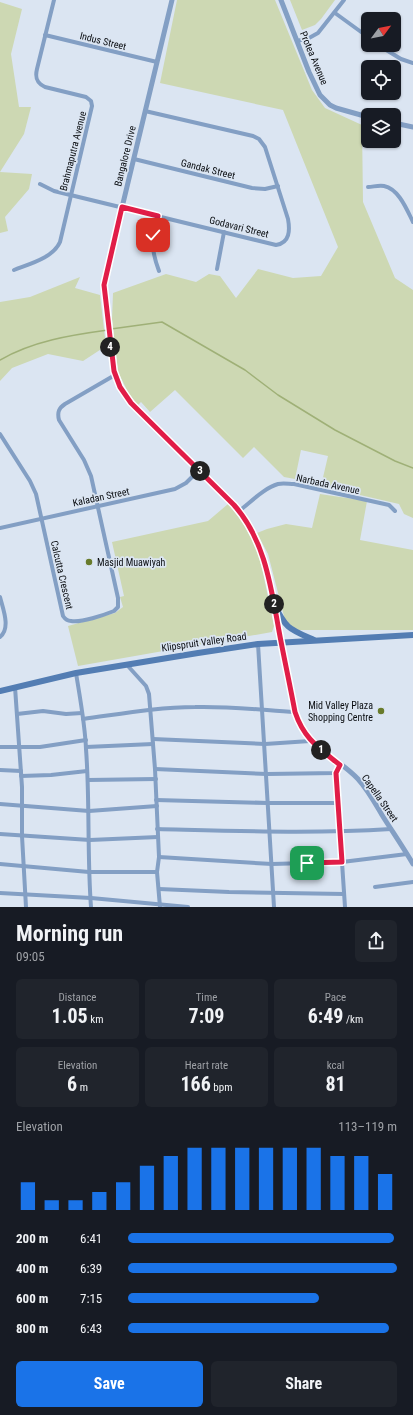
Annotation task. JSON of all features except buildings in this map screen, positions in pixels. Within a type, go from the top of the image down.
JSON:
[{"type":"main road","points":[[274,604],[282,621],[289,628],[315,640]]},
{"type":"main road","name":"Klipspruit Valley Road","points":[[0,691],[76,673],[258,644],[413,635]]},
{"type":"street","name":"Brahmaputra Avenue","points":[[14,270],[50,254],[57,248],[60,242],[91,113],[92,104],[90,99],[45,87],[38,82],[36,74],[54,0]]},
{"type":"street","name":"Bangalore Drive","points":[[172,0],[105,278],[104,285],[109,336],[115,375],[131,403],[239,511],[249,526],[259,546],[274,604],[282,643]]},
{"type":"street","name":"Protea Avenue","points":[[281,0],[312,80],[323,98],[330,105],[336,108],[361,115]]},
{"type":"street","points":[[297,41],[315,35],[335,13],[344,0]]},
{"type":"street","points":[[335,13],[361,32]]},
{"type":"street","name":"Indus Street","points":[[45,35],[157,62]]},
{"type":"street","points":[[389,52],[413,63]]},
{"type":"street","name":"Godavari Street","points":[[40,184],[50,189],[71,195],[276,245],[284,243],[288,235],[289,225],[266,147],[259,140],[253,136],[145,111]]},
{"type":"street","points":[[401,124],[413,127]]},
{"type":"street","name":"Gandak Street","points":[[134,159],[252,188],[265,189],[278,186]]},
{"type":"street","points":[[368,187],[383,186],[393,191],[402,202],[413,222]]},
{"type":"street","points":[[158,216],[153,235],[152,247],[158,271]]},
{"type":"street","points":[[216,269],[224,232]]},
{"type":"street","name":"Calcutta Crescent","points":[[0,434],[33,487],[38,502],[62,613],[65,619],[69,621],[80,621],[114,611],[118,604],[87,465],[60,420],[58,414],[60,409],[65,404],[115,375]]},
{"type":"street","name":"Kaladan Street","points":[[0,528],[175,489],[186,483],[199,470]]},
{"type":"street","name":"Narbada Avenue","points":[[239,511],[268,489],[284,483],[389,505],[396,511]]},
{"type":"street","points":[[0,597],[6,628],[4,634],[0,637]]},
{"type":"street","name":"Capella Street","points":[[282,643],[295,712],[301,727],[310,741],[358,780],[364,787],[413,864]]},
{"type":"street","points":[[258,644],[274,907]]},
{"type":"street","points":[[126,664],[148,689],[156,779],[159,857],[157,872],[160,906]]},
{"type":"street","points":[[76,673],[86,740],[90,840],[89,872],[92,907]]},
{"type":"street","points":[[15,687],[21,774],[22,836],[26,907]]},
{"type":"street","points":[[83,719],[150,710],[193,707],[220,707],[295,712]]},
{"type":"street","points":[[17,714],[43,712],[66,714],[82,713]]},
{"type":"street","points":[[0,747],[40,746],[86,740]]},
{"type":"street","points":[[86,747],[153,741],[265,744],[310,741]]},
{"type":"street","points":[[340,765],[336,773],[345,907]]},
{"type":"street","points":[[155,769],[267,774],[336,773]]},
{"type":"street","points":[[0,770],[21,774],[51,775],[87,771]]},
{"type":"street","points":[[88,780],[156,779]]},
{"type":"street","points":[[156,800],[339,803]]},
{"type":"street","points":[[0,804],[89,812],[157,806]]},
{"type":"street","points":[[157,829],[270,832],[391,830]]},
{"type":"street","points":[[0,834],[90,840],[158,837]]},
{"type":"street","points":[[159,857],[272,864],[342,862],[407,854]]},
{"type":"street","points":[[0,864],[89,872],[157,872]]},
{"type":"street","points":[[375,887],[413,882]]},
{"type":"street","points":[[159,889],[344,894]]},
{"type":"street","points":[[0,893],[91,898],[160,906],[188,907]]},
{"type":"green space","points":[[177,0],[275,0],[312,90],[325,108],[361,125],[363,202],[395,278],[413,290],[413,518],[404,514],[399,504],[321,486],[328,456],[301,450],[295,479],[284,477],[254,447],[243,458],[175,390],[150,412],[141,402],[138,405],[129,394],[118,372],[112,319],[113,293],[166,274],[196,282],[209,274],[220,276],[236,298],[258,269],[293,278],[321,276],[338,247],[283,110],[160,83]]},
{"type":"green space","points":[[290,0],[335,0],[315,25],[302,30]]},
{"type":"green space","points":[[0,2],[22,9],[11,54],[19,107],[31,107],[24,134],[0,172]]},
{"type":"green space","points":[[0,172],[32,174],[29,189],[5,217],[8,231],[0,233]]},
{"type":"green space","points":[[80,277],[75,288],[100,295],[106,346],[83,361],[48,354],[12,368],[0,381],[0,302],[30,297]]},
{"type":"green space","points":[[320,494],[367,501],[360,540],[413,550],[413,630],[299,630],[295,629],[285,620],[268,554],[257,533],[286,524],[312,528]]},
{"type":"green space","points":[[228,504],[246,529],[259,557],[274,626],[272,632],[78,666],[68,626],[115,613],[123,607],[120,597],[124,596],[112,542],[208,521]]},
{"type":"waterway","points":[[111,329],[162,322],[245,370],[278,395],[335,430],[395,461],[413,468]]},
{"type":"waterway","points":[[0,360],[13,353],[39,343],[80,334],[108,330]]},
{"type":"place","name":"Masjid Muawiyah","points":[[89,562]]},
{"type":"place","name":"Mid Valley Plaza Shopping Centre","points":[[381,711]]},
{"type":"route","points":[[153,235],[158,216],[122,207],[104,285],[114,371],[120,387],[131,403],[234,505],[249,526],[259,546],[274,604],[295,712],[301,727],[310,741],[340,765],[336,773],[342,862],[307,863]]}]
